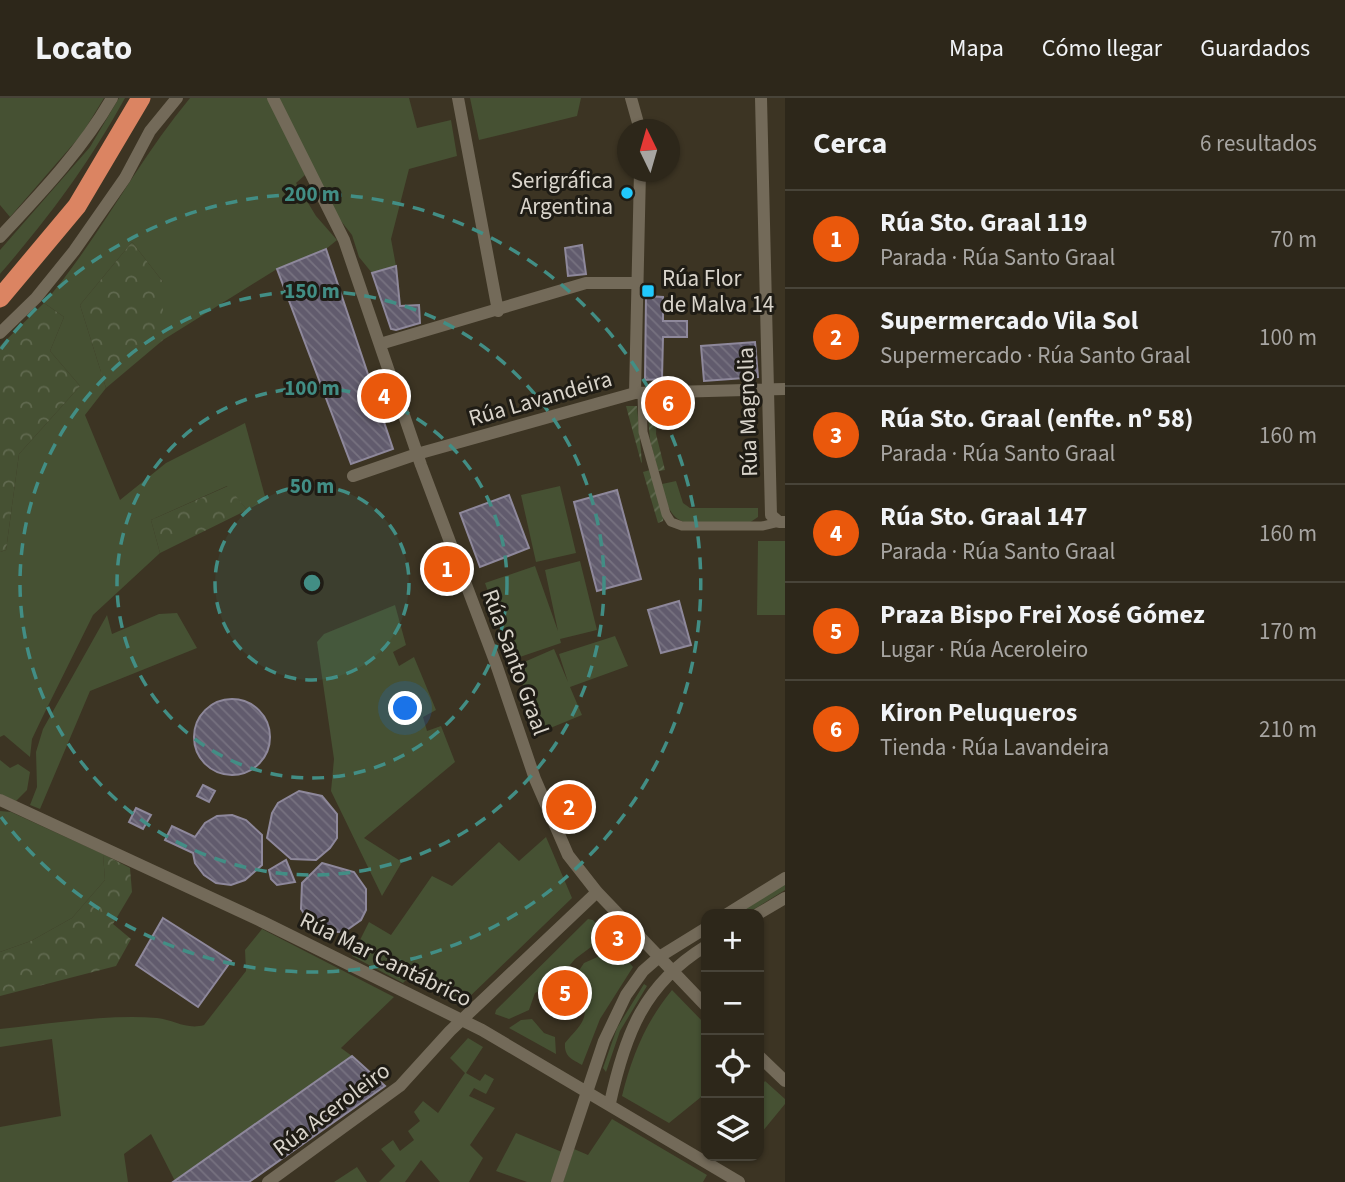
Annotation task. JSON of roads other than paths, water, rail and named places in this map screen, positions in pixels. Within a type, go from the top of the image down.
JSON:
[{"type":"highway","points":[[0,298],[77,206],[141,98]]},
{"type":"street","points":[[0,237],[59,173],[95,128],[112,98]]},
{"type":"street","points":[[0,333],[36,298],[74,251],[125,178],[150,131],[177,98]]},
{"type":"street","name":"Rúa Santo Graal","points":[[273,98],[344,240],[417,454],[496,664],[535,779],[568,855],[597,892],[701,1001]]},
{"type":"street","points":[[458,98],[498,311]]},
{"type":"street","points":[[631,98],[637,119]]},
{"type":"street","name":"Rúa Magnolia","points":[[761,98],[767,389],[778,520]]},
{"type":"street","points":[[640,182],[638,393],[643,432],[671,522],[682,526],[762,526],[778,520]]},
{"type":"street","points":[[380,344],[586,283],[637,283]]},
{"type":"street","name":"Rúa Lavandeira","points":[[353,476],[417,454],[638,393],[785,389]]},
{"type":"street","name":"Rúa Mar Cantábrico","points":[[0,801],[261,920],[461,1020],[610,1102],[739,1182]]},
{"type":"street","points":[[735,909],[785,878]]},
{"type":"street","name":"Rúa Aceroleiro","points":[[268,1182],[400,1086],[461,1020],[597,892]]},
{"type":"street","points":[[764,910],[785,898]]},
{"type":"street","points":[[557,1182],[614,1017],[643,971],[659,957],[701,931]]},
{"type":"street","points":[[610,1102],[632,1025],[671,970],[701,949]]},
{"type":"street","points":[[764,1061],[785,1081]]},
{"type":"place","name":"Serigráfica Argentina","points":[[627,193]]},
{"type":"place","name":"Rúa Flor de Malva 14","points":[[648,291]]},
{"type":"place","name":"Rúa Sto. Graal 147","points":[[384,396]]},
{"type":"place","name":"Kiron Peluqueros","points":[[668,403]]},
{"type":"place","name":"Rúa Sto. Graal 119","points":[[447,569]]},
{"type":"place","name":"Supermercado Vila Sol","points":[[569,807]]},
{"type":"place","name":"Rúa Sto. Graal (enfte. nº 58)","points":[[618,938]]},
{"type":"place","name":"Praza Bispo Frei Xosé Gómez","points":[[565,993]]}]
